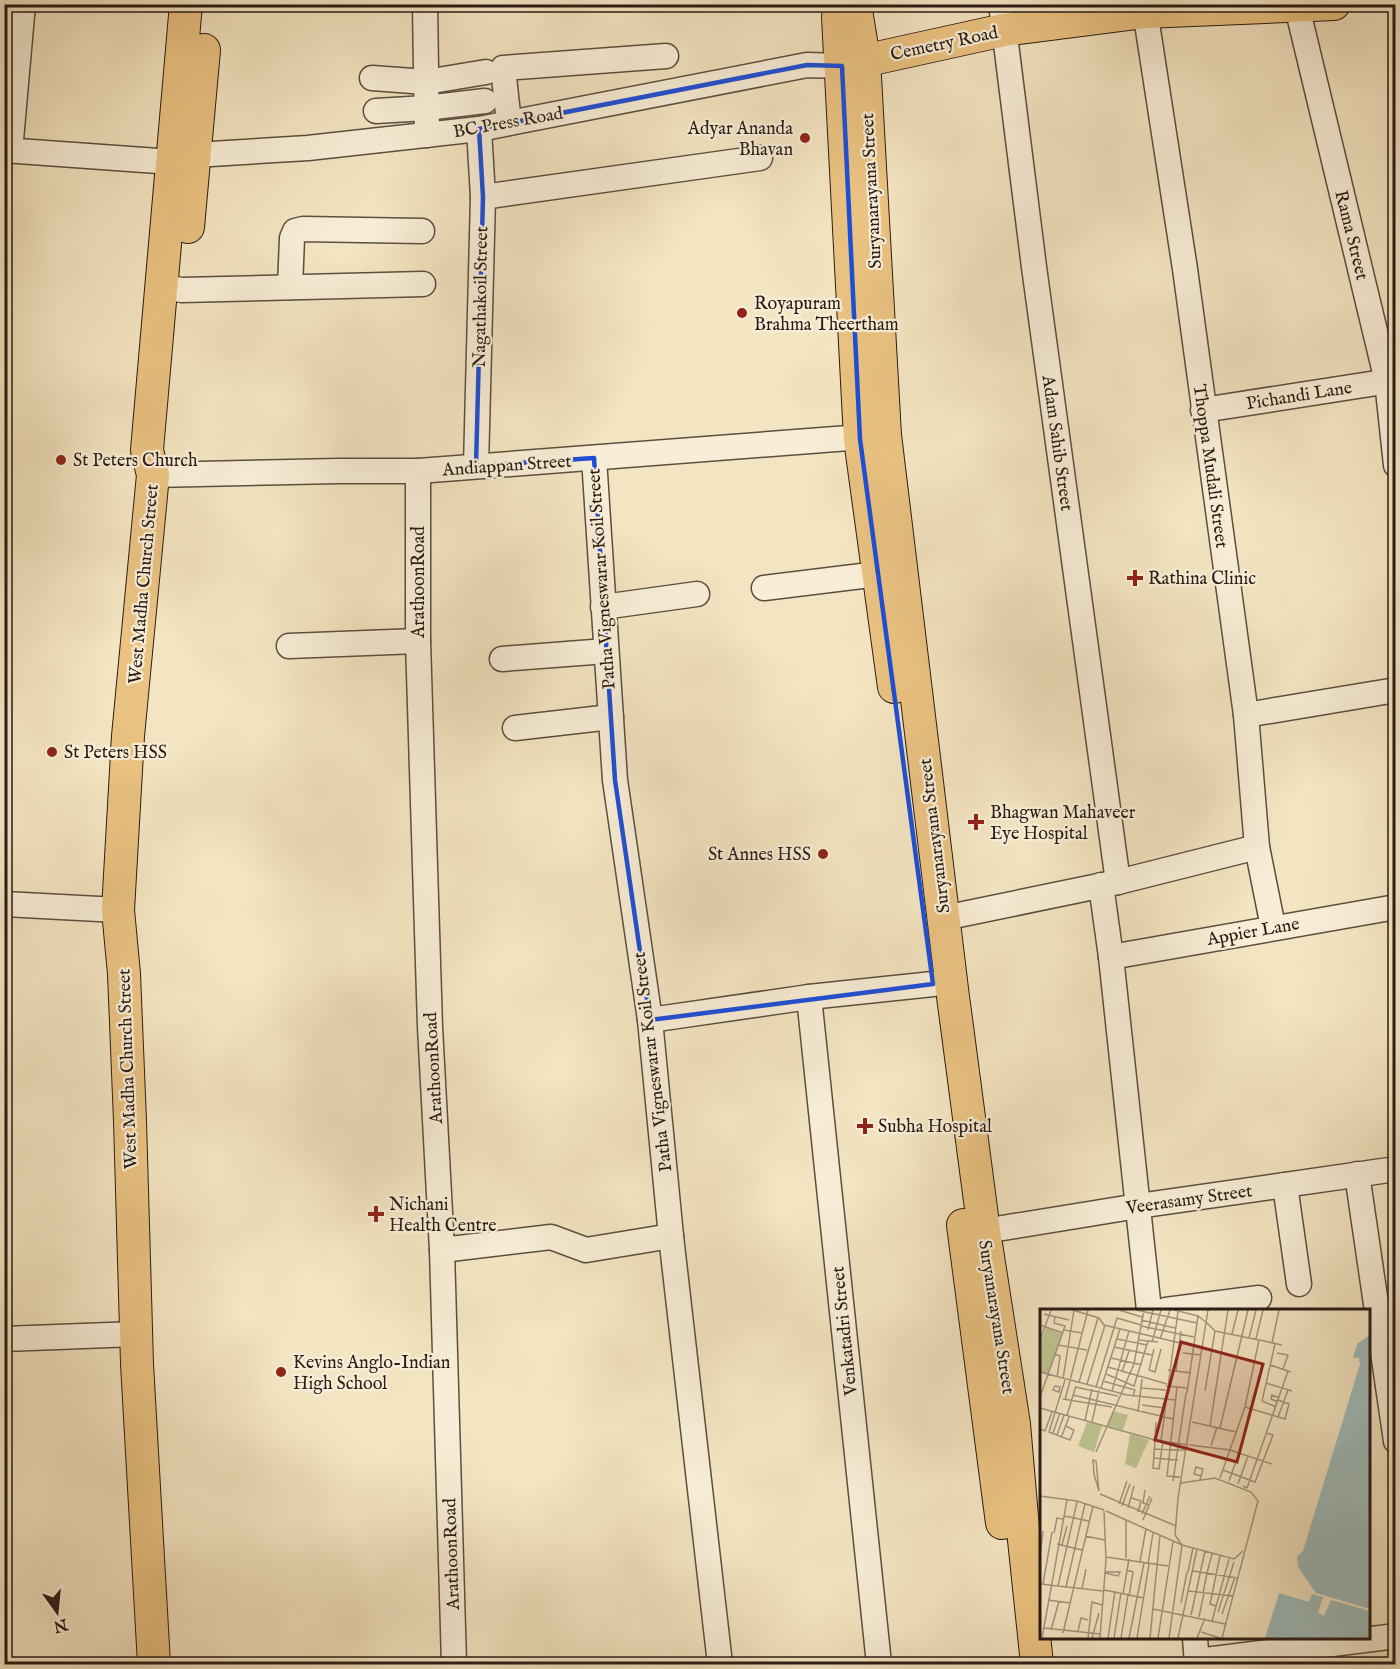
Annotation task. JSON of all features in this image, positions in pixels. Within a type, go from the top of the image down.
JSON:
[{"type":"main road","name":"West Madha Church Street","points":[[154,1665],[136,1334],[129,1110],[118,910],[128,736],[153,475],[147,450],[161,408],[183,158],[186,4]]},
{"type":"main road","name":"West Madha Church Street","points":[[183,158],[208,4]]},
{"type":"main road","name":"Suryanarayana Street","points":[[837,4],[853,63]]},
{"type":"main road","name":"Suryanarayana Street","points":[[855,4],[853,63],[878,574],[914,823],[968,1275],[1004,1535],[1015,1665]]},
{"type":"main road","name":"Cemetry Road","points":[[853,63],[1002,17],[1145,8],[1297,7],[1334,4]]},
{"type":"main road","name":"Suryanarayana Street","points":[[873,437],[944,918],[984,1231],[1033,1539],[1037,1665]]},
{"type":"street","points":[[7,151],[23,4]]},
{"type":"street","points":[[425,4],[427,135]]},
{"type":"street","name":"Rama Street","points":[[1297,7],[1391,381],[1395,465]]},
{"type":"street","name":"Thoppa Mudali Street","points":[[1145,8],[1185,270],[1246,715],[1257,847],[1273,927]]},
{"type":"street","name":"Adam Sahib Street","points":[[1002,17],[1110,883],[1111,957],[1149,1309]]},
{"type":"street","points":[[508,123],[503,68],[666,56]]},
{"type":"street","name":"BC Press Road","points":[[7,151],[183,158],[308,148],[479,129],[807,65],[853,63]]},
{"type":"street","points":[[372,78],[426,82],[486,72]]},
{"type":"street","points":[[376,111],[485,101]]},
{"type":"street","name":"Nagathakoil Street","points":[[476,466],[483,197],[479,129]]},
{"type":"street","points":[[483,197],[760,158]]},
{"type":"street","points":[[290,287],[292,238],[295,231],[303,229],[422,231]]},
{"type":"street","points":[[172,288],[423,284]]},
{"type":"street","name":"Pichandi Lane","points":[[1203,411],[1391,381]]},
{"type":"street","name":"Andiappan Street","points":[[153,475],[418,471],[873,437]]},
{"type":"street","name":"Patha Vigneswarar Koil Street","points":[[594,458],[615,780],[650,1020],[720,1665]]},
{"type":"street","name":"ArathoonRoad","points":[[418,471],[418,641],[430,1027],[442,1250],[454,1665]]},
{"type":"street","points":[[764,588],[878,574]]},
{"type":"street","points":[[603,607],[697,594]]},
{"type":"street","points":[[289,646],[418,641]]},
{"type":"street","points":[[502,660],[606,651]]},
{"type":"street","points":[[1246,715],[1395,690]]},
{"type":"street","points":[[515,728],[611,717]]},
{"type":"street","points":[[944,918],[1110,883],[1257,847]]},
{"type":"street","points":[[4,904],[118,910]]},
{"type":"street","name":"Appier Lane","points":[[1111,957],[1395,907]]},
{"type":"street","points":[[650,1020],[809,997],[933,984]]},
{"type":"street","name":"Venkatadri Street","points":[[809,997],[879,1665]]},
{"type":"street","name":"Veerasamy Street","points":[[984,1231],[1395,1169]]},
{"type":"street","points":[[1357,1174],[1395,1441]]},
{"type":"street","points":[[1285,1185],[1299,1284]]},
{"type":"street","points":[[442,1250],[551,1237],[586,1250],[672,1236]]},
{"type":"street","points":[[1180,1309],[1259,1298]]},
{"type":"street","points":[[4,1340],[136,1334]]},
{"type":"street","points":[[1370,1638],[1395,1636]]},
{"type":"street","points":[[1196,1654],[1362,1639]]},
{"type":"highlighted area","points":[[807,65],[842,66],[860,439],[933,984],[650,1020],[615,780],[594,458],[476,466],[483,197],[479,129]]},
{"type":"place","name":"Adyar Ananda Bhavan","points":[[805,138]]},
{"type":"place","name":"Royapuram Brahma Theertham","points":[[742,313]]},
{"type":"place","name":"St Peters Church","points":[[61,460]]},
{"type":"place","name":"Rathina Clinic","points":[[1135,578]]},
{"type":"place","name":"St Peters HSS","points":[[52,752]]},
{"type":"place","name":"Bhagwan Mahaveer Eye Hospital","points":[[976,822]]},
{"type":"place","name":"St Annes HSS","points":[[823,854]]},
{"type":"place","name":"Subha Hospital","points":[[865,1126]]},
{"type":"place","name":"Nichani Health Centre","points":[[376,1214]]},
{"type":"place","name":"Kevins Anglo-Indian High School","points":[[281,1372]]}]
